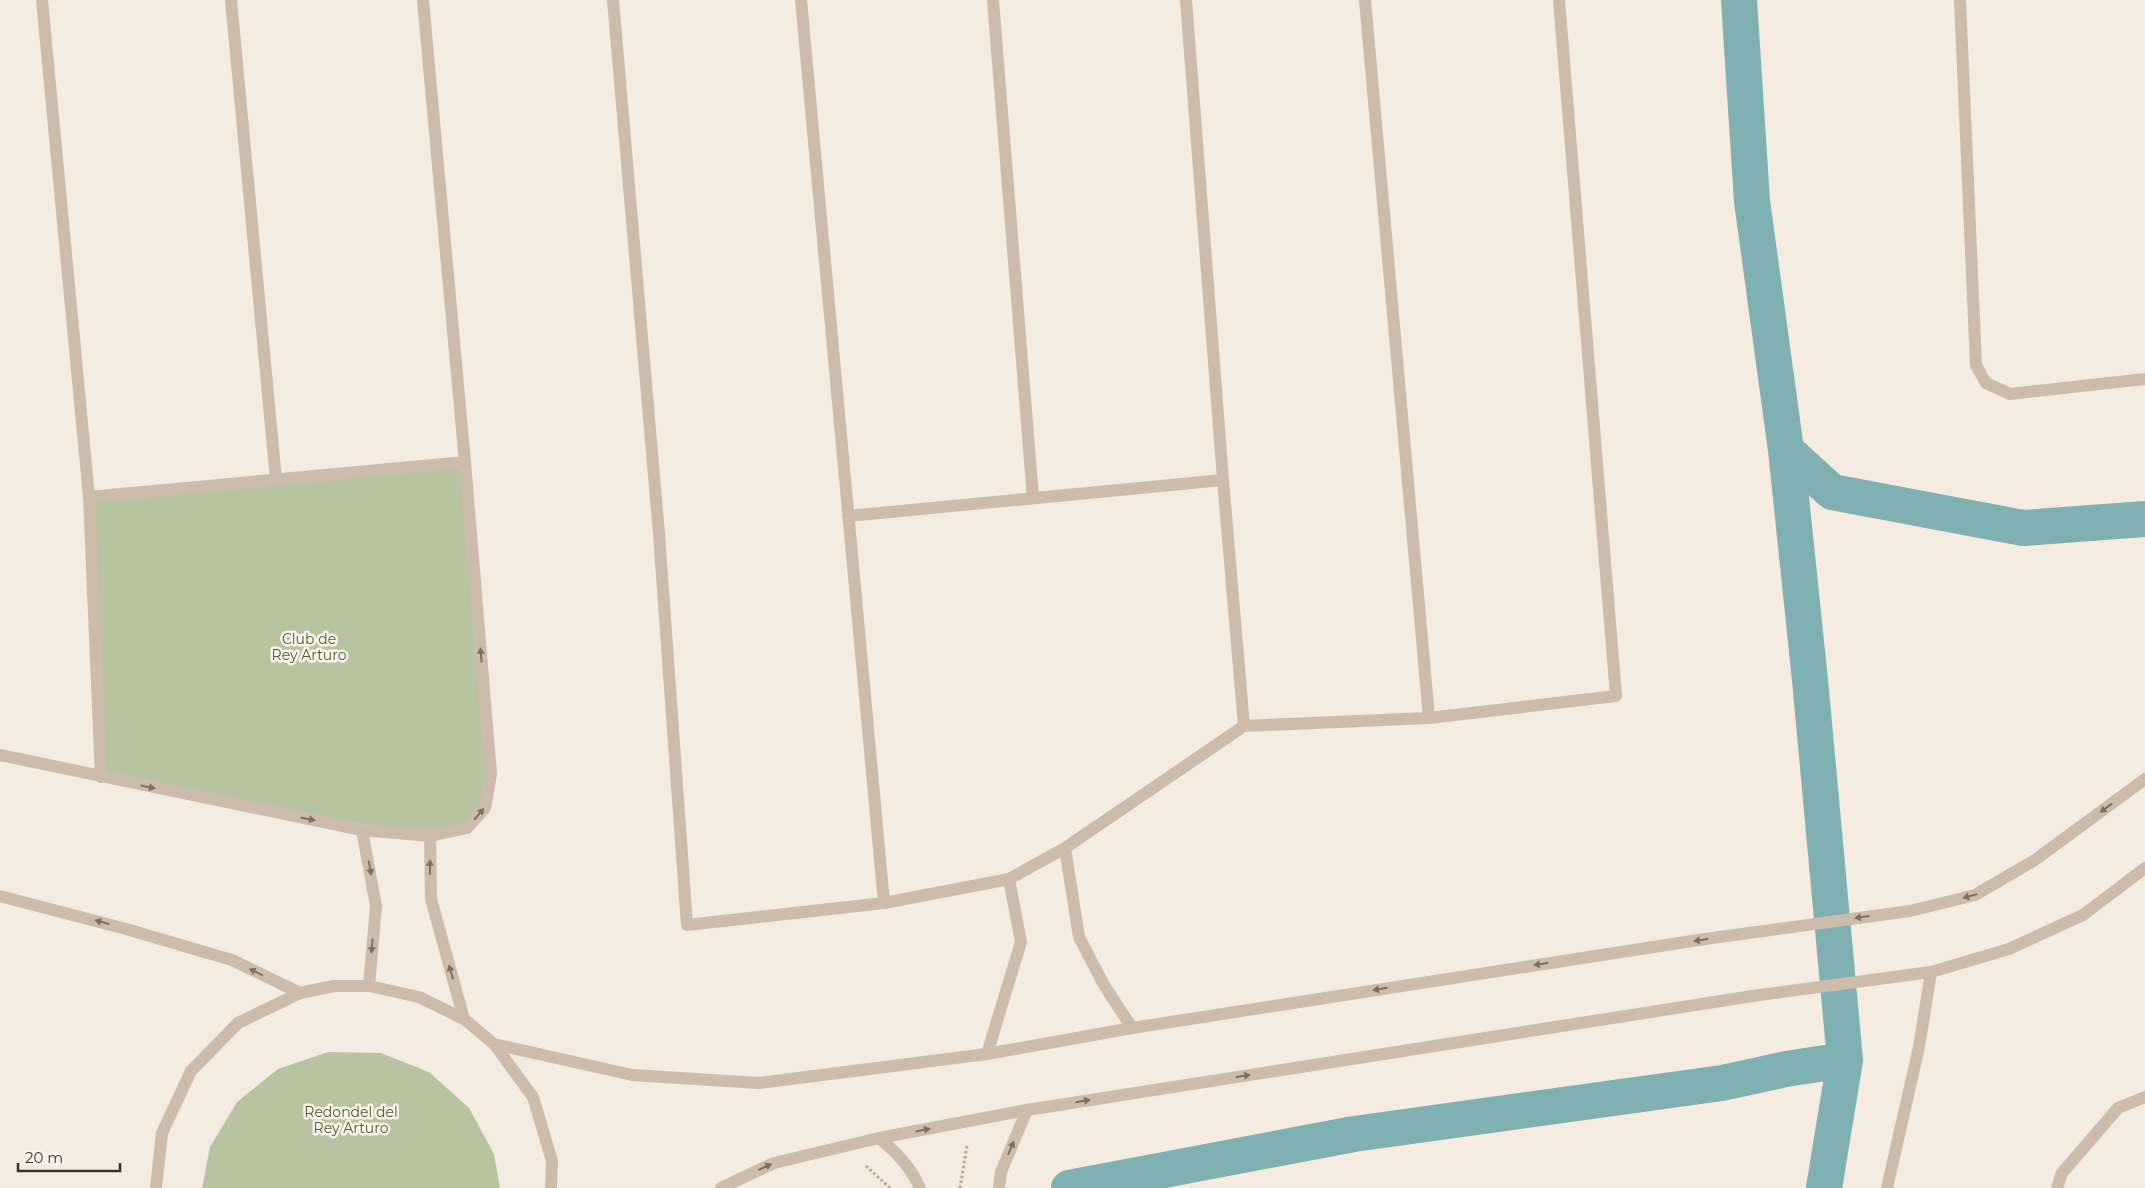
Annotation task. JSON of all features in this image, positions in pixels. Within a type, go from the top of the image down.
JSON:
[{"type":"street","points":[[42,0],[89,497],[100,777]]},
{"type":"street","points":[[230,0],[276,480]]},
{"type":"street","points":[[0,755],[362,830],[430,836],[467,828],[484,808],[491,774],[423,0]]},
{"type":"street","points":[[613,0],[659,534],[687,925],[884,903],[1009,879],[1064,848],[1244,726],[1429,718],[1616,696],[1559,0]]},
{"type":"street","points":[[801,0],[884,903]]},
{"type":"street","points":[[992,0],[1033,498]]},
{"type":"street","points":[[1186,0],[1222,480],[1244,726]]},
{"type":"street","points":[[1365,0],[1429,718]]},
{"type":"street","points":[[1960,0],[1976,365],[1986,383],[2010,394],[2145,379]]},
{"type":"street","points":[[89,497],[465,462]]},
{"type":"street","points":[[848,516],[1222,480]]},
{"type":"street","points":[[494,1044],[632,1075],[760,1083],[987,1054],[1132,1028],[1705,939],[1910,911],[1976,895],[2035,860],[2145,779]]},
{"type":"street","points":[[362,830],[376,906],[369,986]]},
{"type":"street","points":[[430,836],[431,898],[464,1019]]},
{"type":"street","points":[[1064,848],[1079,937],[1104,985],[1132,1028]]},
{"type":"street","points":[[721,1188],[774,1163],[879,1138],[1027,1110],[1760,995],[1931,972],[2008,949],[2083,915],[2145,868]]},
{"type":"street","points":[[987,1054],[1021,942],[1009,879]]},
{"type":"street","points":[[0,896],[126,929],[232,960],[300,993]]},
{"type":"street","points":[[1887,1188],[1919,1047],[1931,972]]},
{"type":"street","points":[[156,1188],[162,1133],[191,1071],[238,1023],[300,993],[334,986],[369,986],[419,997],[464,1019],[494,1044],[533,1098],[552,1161],[551,1188]]},
{"type":"street","points":[[2057,1188],[2062,1173],[2118,1108],[2145,1097]]},
{"type":"street","points":[[999,1188],[1001,1172],[1027,1110]]},
{"type":"street","points":[[879,1138],[901,1157],[920,1188]]},
{"type":"path","points":[[960,1188],[970,1121]]},
{"type":"green space","name":"Club de Rey Arturo","points":[[465,462],[491,774],[485,808],[467,828],[430,836],[101,777],[89,497]]},
{"type":"green space","name":"Redondel del Rey Arturo","points":[[328,1052],[381,1053],[429,1072],[469,1108],[494,1154],[500,1188],[202,1188],[210,1147],[237,1102],[278,1069]]},
{"type":"waterway","points":[[1739,0],[1752,201],[1786,450],[1832,492],[2023,528],[2145,519]]},
{"type":"waterway","points":[[1786,450],[1810,680],[1845,1060],[1824,1188]]},
{"type":"waterway","points":[[1069,1188],[1354,1134],[1722,1083],[1786,1069],[1845,1060]]}]
